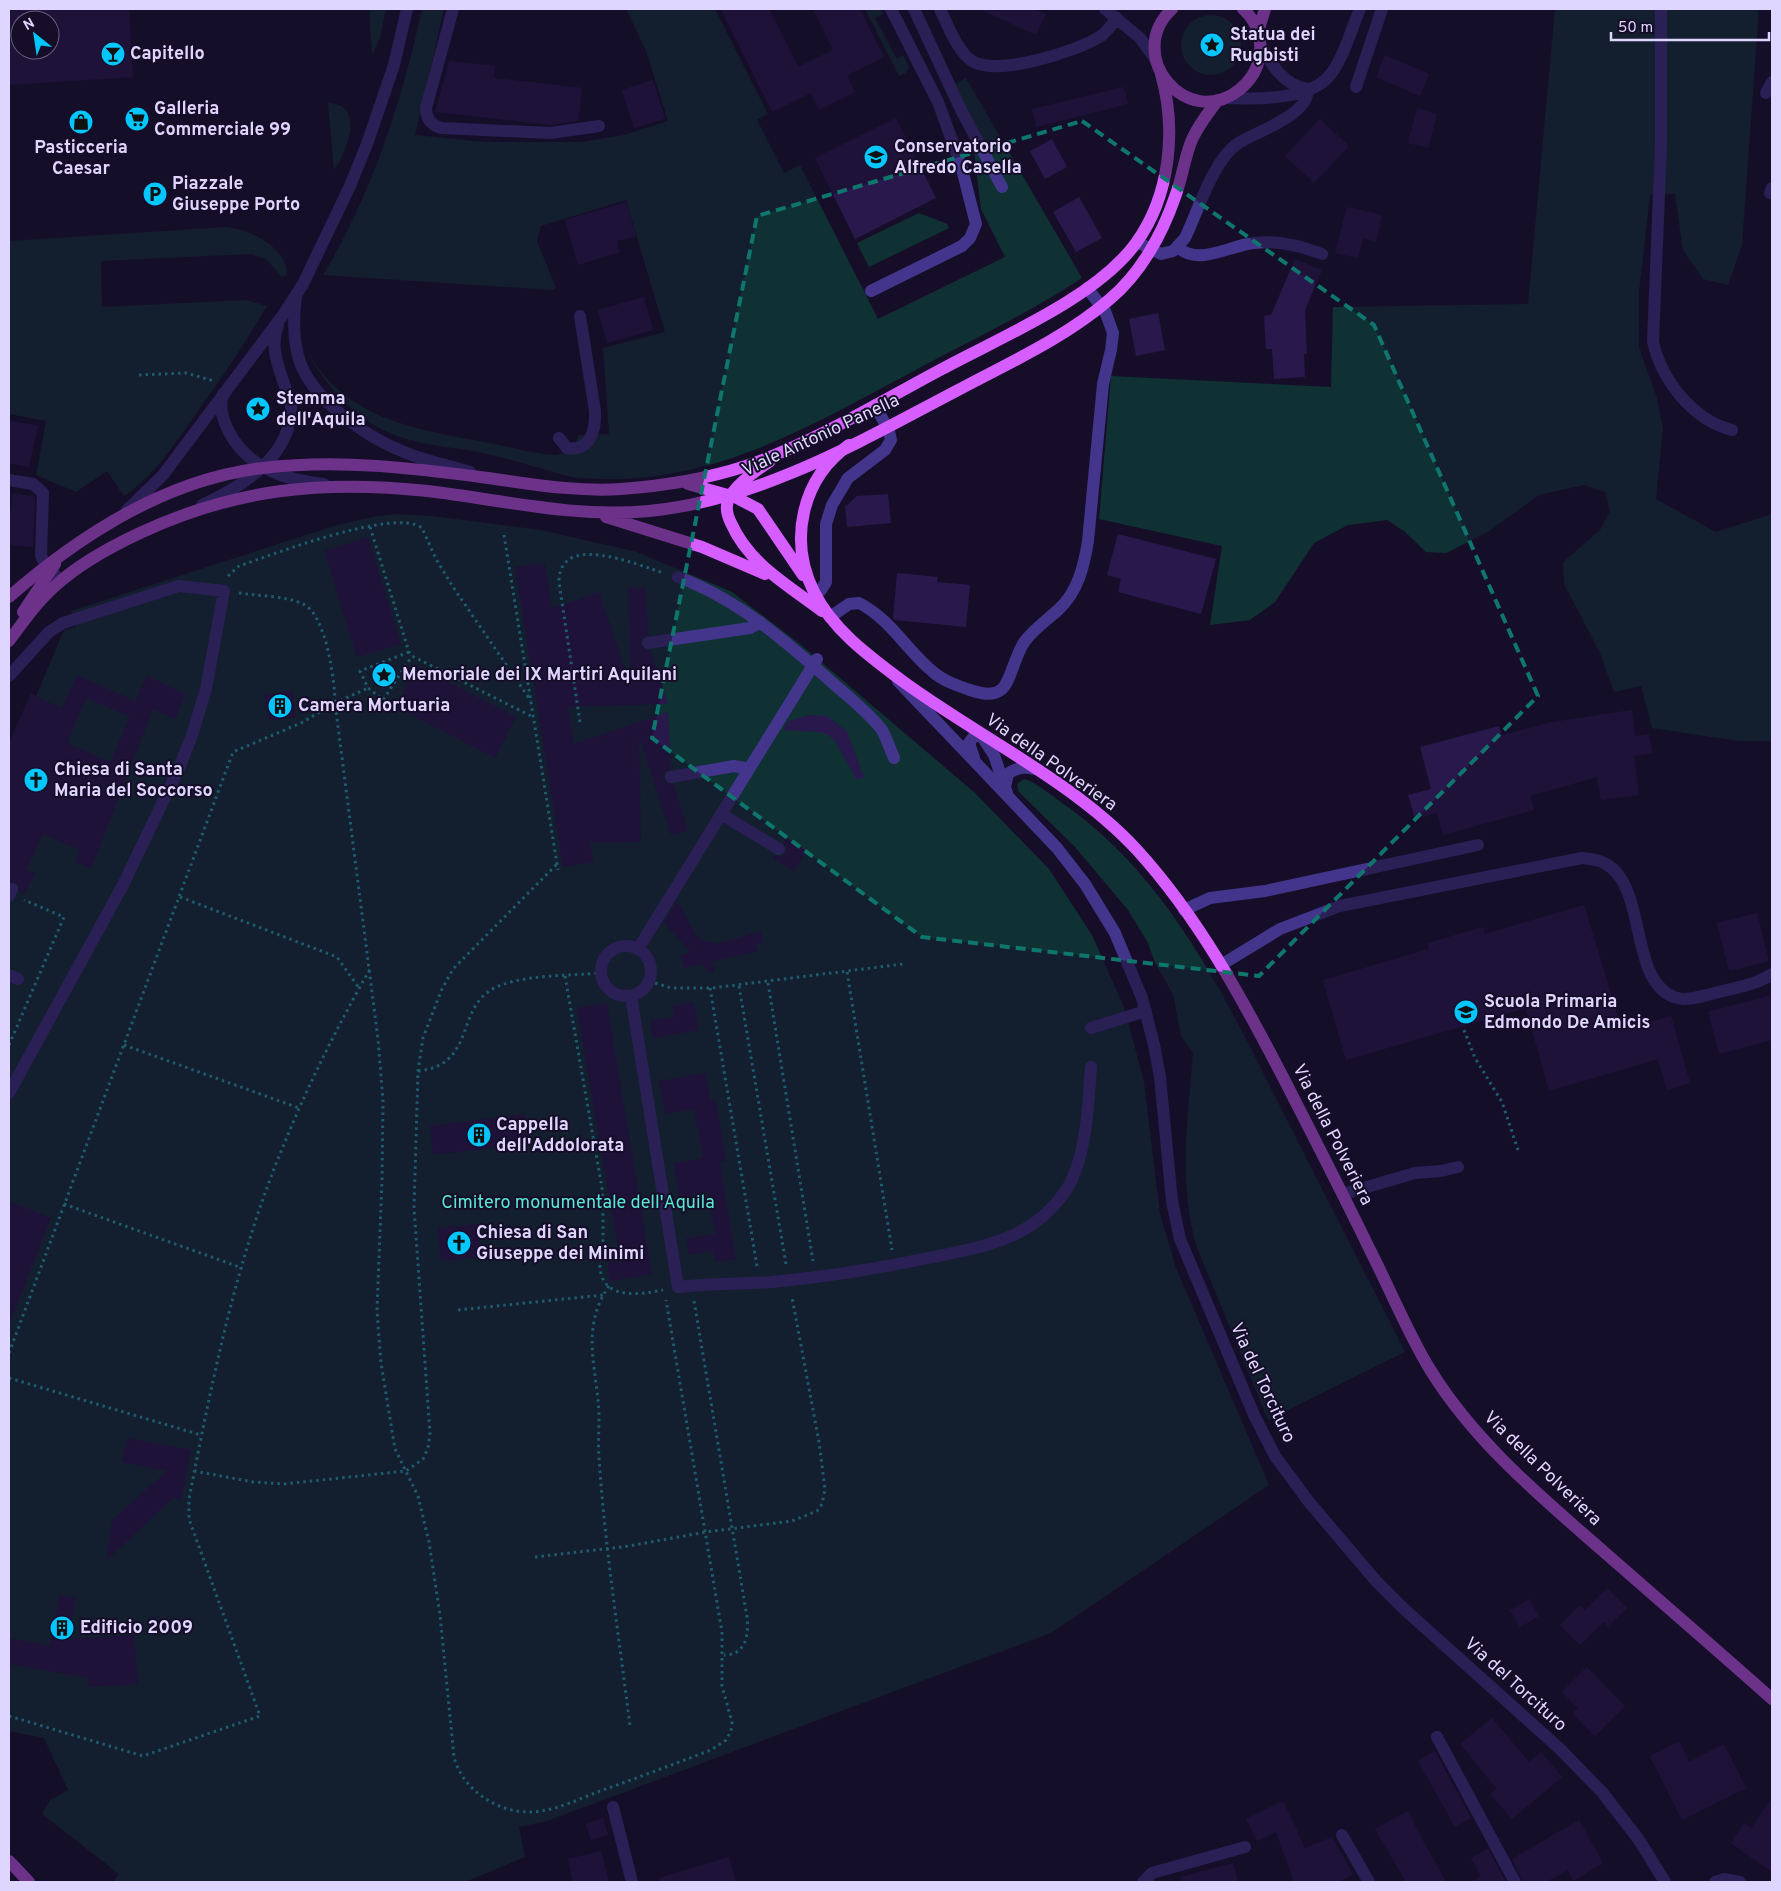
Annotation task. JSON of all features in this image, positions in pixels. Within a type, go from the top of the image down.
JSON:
[{"type":"main road","name":"Viale Antonio Panella","points":[[9,597],[48,568],[72,546],[109,522],[150,502],[190,486],[262,468],[316,464],[372,465],[590,490],[621,489],[674,483],[735,469],[789,449],[1044,314],[1087,288],[1115,267],[1137,242],[1157,203],[1166,170],[1168,110],[1154,45],[1157,30],[1164,17],[1172,9]]},
{"type":"main road","points":[[1243,9],[1251,18],[1259,37]]},
{"type":"main road","points":[[1161,74],[1169,85],[1185,96],[1204,101],[1221,99],[1238,91],[1254,73],[1259,58],[1259,37],[1265,9]]},
{"type":"main road","name":"Viale Antonio Panella","points":[[9,641],[45,596],[61,581],[110,548],[184,514],[241,496],[276,490],[348,488],[425,491],[522,506],[586,512],[649,511],[731,496],[788,474],[887,426],[1043,345],[1101,306],[1131,278],[1150,250],[1174,200],[1190,143],[1221,99]]},
{"type":"main road","name":"Via della Polveriera","points":[[815,594],[807,575],[802,548],[802,524],[805,503],[818,474],[836,454],[849,445]]},
{"type":"main road","points":[[731,496],[755,472],[789,449]]},
{"type":"main road","name":"Via della Polveriera","points":[[674,483],[704,487],[731,496],[758,509],[770,524],[830,618]]},
{"type":"main road","name":"Via della Polveriera","points":[[731,496],[727,502],[727,511],[736,534],[752,557],[780,581],[830,618],[855,643],[888,670],[981,735],[1035,769],[1117,832],[1135,849],[1184,910],[1221,965],[1249,1012],[1343,1194],[1430,1369],[1476,1431],[1503,1460],[1559,1513],[1772,1699]]},
{"type":"main road","name":"Via della Polveriera","points":[[586,512],[643,527],[702,547],[780,581]]},
{"type":"main road","name":"Viale Antonio Panella","points":[[9,636],[48,568]]},
{"type":"main road","points":[[9,1861],[29,1882]]},
{"type":"street","points":[[109,522],[152,488],[283,315],[296,294],[329,232],[367,144],[394,64],[407,9]]},
{"type":"street","points":[[453,9],[426,108],[427,117],[433,124],[441,128],[551,133],[599,126]]},
{"type":"street","points":[[871,291],[962,246],[970,238],[976,224],[961,165],[945,120],[891,9]]},
{"type":"street","points":[[914,9],[962,112],[1002,187]]},
{"type":"street","points":[[940,9],[967,55],[980,65],[993,67],[1007,67],[1030,61],[1092,40],[1104,33],[1117,18]]},
{"type":"street","points":[[1105,9],[1140,38],[1156,60]]},
{"type":"street","points":[[1221,99],[1267,98],[1319,84],[1331,73],[1360,9]]},
{"type":"street","points":[[1356,87],[1382,9]]},
{"type":"street","points":[[1661,9],[1661,145],[1653,342],[1665,374],[1678,394],[1704,417],[1732,430]]},
{"type":"street","points":[[1259,37],[1269,60],[1281,76],[1294,85],[1306,89]]},
{"type":"street","points":[[1137,242],[1150,250],[1166,253],[1178,247],[1185,238],[1224,156],[1242,141],[1273,126],[1294,112],[1306,100],[1306,89]]},
{"type":"street","points":[[1178,247],[1187,255],[1197,257],[1232,246],[1273,242],[1309,249],[1322,254]]},
{"type":"street","points":[[830,618],[849,604],[859,603],[888,626],[929,668],[944,679],[983,694],[996,692],[1005,685],[1022,644],[1065,604],[1078,582],[1084,565],[1103,384],[1112,345],[1111,324],[1101,306],[1087,288]]},
{"type":"street","points":[[296,294],[294,323],[298,355],[305,373],[326,399],[366,432],[403,452],[494,479]]},
{"type":"street","points":[[184,514],[218,497],[262,468],[281,444],[291,415],[288,395],[274,350],[275,334],[283,315]]},
{"type":"street","points":[[559,438],[568,448],[580,447],[591,438],[595,424],[595,411],[580,316]]},
{"type":"street","points":[[225,391],[223,416],[233,440],[248,457],[262,468],[286,477],[348,488]]},
{"type":"street","points":[[815,594],[821,590],[826,582],[826,524],[832,505],[848,478],[889,445],[891,435],[875,405]]},
{"type":"street","points":[[9,480],[34,484],[43,493],[40,549],[48,568],[61,581]]},
{"type":"street","points":[[678,577],[725,598],[815,663],[882,730],[894,758]]},
{"type":"street","points":[[9,676],[49,632],[63,623],[179,586],[224,591],[206,689],[180,766],[123,885],[9,1093]]},
{"type":"street","points":[[648,643],[750,628],[760,622]]},
{"type":"street","points":[[638,949],[815,663]]},
{"type":"street","name":"Via del Torcituro","points":[[888,670],[1008,794],[1057,848],[1096,900],[1124,952],[1146,1011],[1160,1077],[1172,1200],[1180,1239],[1254,1415],[1275,1456],[1309,1502],[1376,1581],[1589,1778],[1628,1824],[1665,1882]]},
{"type":"street","name":"Via del Torcituro","points":[[983,770],[969,746],[972,737],[981,735],[994,755],[1008,794]]},
{"type":"street","points":[[671,777],[734,766],[750,769]]},
{"type":"street","points":[[1008,794],[1005,781],[1011,771],[1021,768],[1035,769]]},
{"type":"street","points":[[721,814],[779,849]]},
{"type":"street","points":[[1184,910],[1210,898],[1266,892],[1478,845]]},
{"type":"street","points":[[1221,965],[1280,929],[1340,906],[1582,858],[1605,863],[1612,868],[1622,881],[1650,970],[1665,992],[1674,998],[1695,998],[1753,983],[1772,974]]},
{"type":"street","points":[[626,946],[638,949],[644,954],[650,965],[649,981],[642,991],[631,996],[618,995],[610,991],[605,985],[601,973],[603,961],[611,952],[626,946]]},
{"type":"street","points":[[631,996],[678,1287],[788,1280],[894,1265],[974,1249],[1014,1235],[1033,1224],[1054,1206],[1067,1188],[1076,1168],[1082,1142],[1091,1067]]},
{"type":"street","points":[[1091,1028],[1146,1011]]},
{"type":"street","points":[[1343,1194],[1415,1173],[1441,1171],[1458,1166]]},
{"type":"street","points":[[1437,1737],[1515,1882]]},
{"type":"street","points":[[613,1807],[632,1882]]},
{"type":"street","points":[[1342,1834],[1369,1882]]},
{"type":"street","points":[[1143,1882],[1152,1873],[1246,1847]]},
{"type":"street","points":[[1715,1882],[1724,1879],[1740,1882]]},
{"type":"path","points":[[139,375],[192,373],[204,376],[225,391]]},
{"type":"path","points":[[531,701],[453,586],[436,559],[422,528],[413,523],[402,522],[370,526],[334,535],[239,566],[230,572],[226,580],[224,591],[294,601],[308,607],[318,623],[327,646],[335,686],[335,703],[378,1039],[383,1101],[382,1180],[376,1311],[391,1436],[399,1460],[418,1496],[429,1542],[440,1615],[454,1757],[462,1778],[470,1788],[504,1808],[520,1812],[548,1809],[711,1750],[726,1740],[731,1731],[732,1722],[722,1686],[722,1632],[665,1290]]},
{"type":"path","points":[[370,526],[409,652],[412,656],[534,717]]},
{"type":"path","points":[[504,535],[558,870]]},
{"type":"path","points":[[580,722],[558,582],[564,565],[575,555],[586,553],[678,577]]},
{"type":"path","points":[[409,652],[360,671],[368,688],[383,700],[412,656]]},
{"type":"path","points":[[9,1353],[233,752],[301,723],[335,703],[368,688]]},
{"type":"path","points":[[194,1471],[253,1482],[284,1484],[406,1471],[423,1459],[428,1448],[430,1433],[428,1382],[414,1233],[418,1071],[423,1038],[450,973],[557,864]]},
{"type":"path","points":[[9,1045],[64,917],[10,893]]},
{"type":"path","points":[[180,897],[337,957],[359,989]]},
{"type":"path","points":[[649,981],[671,988],[710,988],[768,983],[903,964]]},
{"type":"path","points":[[9,1716],[142,1756],[260,1716],[189,1519],[188,1499],[201,1435],[242,1268],[264,1196],[299,1108],[370,969]]},
{"type":"path","points":[[847,972],[894,1265]]},
{"type":"path","points":[[418,1071],[438,1066],[448,1060],[458,1048],[479,1002],[490,990],[520,981],[601,973]]},
{"type":"path","points":[[565,976],[602,1188],[604,1214],[600,1261],[601,1273],[608,1286],[619,1292],[632,1293],[678,1287]]},
{"type":"path","points":[[768,983],[816,1276]]},
{"type":"path","points":[[535,1557],[668,1541],[706,1532],[801,1519],[817,1511],[824,1498],[819,1442],[788,1280],[739,986]]},
{"type":"path","points":[[710,988],[759,1282]]},
{"type":"path","points":[[1464,1030],[1475,1058],[1502,1102],[1518,1150]]},
{"type":"path","points":[[124,1045],[299,1108]]},
{"type":"path","points":[[64,1204],[242,1268]]},
{"type":"path","points":[[692,1285],[748,1630],[742,1648],[732,1654],[723,1655]]},
{"type":"path","points":[[608,1286],[603,1295],[593,1328],[591,1351],[599,1415],[599,1456],[608,1549],[630,1726]]},
{"type":"path","points":[[458,1310],[603,1295]]},
{"type":"path","points":[[9,1378],[201,1435]]},
{"type":"highlighted area","points":[[1082,121],[1374,325],[1538,696],[1259,976],[922,937],[652,738],[757,216]]},
{"type":"green space","points":[[369,9],[386,9],[380,38],[372,55]]},
{"type":"green space","points":[[422,9],[444,9],[415,135],[484,142],[582,142],[624,135],[668,121],[646,51],[626,9],[715,9],[768,114],[757,120],[784,173],[800,165],[878,319],[1005,257],[981,209],[973,142],[946,89],[966,78],[1082,278],[1004,324],[801,430],[718,462],[674,473],[629,478],[582,478],[559,474],[489,454],[418,442],[385,431],[358,414],[334,391],[307,351],[323,374],[341,392],[362,406],[384,417],[432,432],[528,452],[555,455],[563,453],[570,448],[579,435],[609,434],[603,348],[665,332],[626,200],[541,226],[537,241],[556,288],[552,290],[323,275],[341,244],[371,179],[395,112]]},
{"type":"green space","points":[[865,9],[881,9],[883,14],[875,18],[897,59],[903,55],[909,67],[907,72],[899,76]]},
{"type":"green space","points":[[1555,9],[1759,9],[1742,245],[1728,285],[1703,279],[1683,250],[1675,194],[1650,195],[1639,292],[1639,348],[1657,398],[1663,429],[1656,499],[1716,532],[1772,514],[1772,741],[1738,741],[1652,728],[1641,686],[1614,692],[1600,653],[1564,584],[1563,562],[1600,530],[1610,511],[1605,492],[1584,485],[1539,495],[1488,532],[1446,553],[1426,552],[1404,531],[1387,520],[1348,525],[1314,543],[1275,602],[1250,620],[1210,625],[1222,546],[1099,519],[1111,376],[1331,387],[1333,307],[1528,304]]},
{"type":"green space","points":[[1205,15],[1217,15],[1233,23],[1239,33],[1241,45],[1239,57],[1233,67],[1217,75],[1205,75],[1189,67],[1181,51],[1181,39],[1189,23]]},
{"type":"green space","points":[[328,103],[340,105],[347,111],[350,120],[348,141],[334,170]]},
{"type":"green space","points":[[919,213],[947,224],[949,228],[869,267],[857,243]]},
{"type":"green space","points":[[227,227],[257,236],[274,248],[281,256],[287,275],[282,277],[266,259],[251,254],[101,261],[102,307],[246,300],[267,306],[222,377],[170,450],[144,480],[124,496],[107,471],[76,492],[36,475],[46,421],[9,414],[9,241]]},
{"type":"green space","name":"Cimitero monumentale dell'Aquila","points":[[397,514],[432,516],[541,530],[637,552],[732,592],[800,644],[975,793],[1049,869],[1092,935],[1124,1007],[1144,1082],[1160,1214],[1176,1268],[1269,1485],[1051,1633],[547,1821],[519,1827],[525,1857],[465,1882],[113,1882],[119,1874],[42,1814],[50,1800],[68,1790],[44,1738],[9,1731],[9,743],[31,694],[36,696],[64,630],[76,627],[71,611],[337,525],[377,516]]},
{"type":"green space","points":[[1024,779],[1044,789],[1100,833],[1135,868],[1165,905],[1193,945],[1241,1030],[1405,1352],[1268,1420],[1196,1245],[1190,1221],[1187,1197],[1186,1149],[1193,1053],[1181,1036],[1173,994],[1156,965],[1147,941],[1128,910],[1075,847],[1019,792],[1017,784]]},
{"type":"building","points":[[9,9],[129,9],[133,77],[9,85]]},
{"type":"building","points":[[721,9],[769,9],[798,67],[833,50],[813,9],[860,9],[884,57],[847,75],[855,92],[819,110],[811,93],[772,112]]},
{"type":"building","points":[[980,9],[1034,9],[1046,14],[1036,35]]},
{"type":"building","points":[[1385,55],[1429,74],[1420,96],[1376,77]]},
{"type":"building","points":[[449,61],[495,66],[494,78],[582,88],[578,121],[552,125],[435,112]]},
{"type":"building","points":[[653,80],[665,119],[634,128],[622,90]]},
{"type":"building","points":[[1124,87],[1128,104],[1036,127],[1032,109]]},
{"type":"building","points":[[1417,108],[1437,114],[1428,148],[1408,143]]},
{"type":"building","points":[[896,118],[936,198],[855,239],[815,158]]},
{"type":"building","points":[[1320,119],[1349,146],[1314,183],[1285,156]]},
{"type":"building","points":[[1052,139],[1067,167],[1045,179],[1030,151]]},
{"type":"building","points":[[1079,197],[1102,238],[1076,252],[1053,212]]},
{"type":"building","points":[[626,202],[636,236],[617,241],[620,252],[578,265],[565,220]]},
{"type":"building","points":[[1347,207],[1382,215],[1376,242],[1363,238],[1358,258],[1335,253]]},
{"type":"building","points":[[1295,259],[1322,270],[1305,310],[1307,354],[1304,354],[1305,377],[1274,379],[1272,349],[1266,349],[1264,316],[1271,315]]},
{"type":"building","points":[[644,297],[653,330],[607,343],[598,310]]},
{"type":"building","points":[[1158,313],[1165,350],[1136,356],[1129,319]]},
{"type":"building","points":[[9,420],[38,426],[29,467],[9,463]]},
{"type":"building","points":[[13,493],[35,497],[33,547],[9,545],[9,511],[11,511]]},
{"type":"building","points":[[888,494],[891,523],[847,527],[845,507],[857,496]]},
{"type":"building","points":[[1118,534],[1216,559],[1201,614],[1118,592],[1121,579],[1107,575]]},
{"type":"building","points":[[368,537],[401,644],[357,657],[324,551]]},
{"type":"building","points":[[545,563],[552,608],[599,592],[631,687],[628,588],[646,587],[648,635],[643,637],[640,645],[645,650],[651,651],[668,704],[568,707],[574,744],[668,712],[671,769],[665,771],[663,779],[668,784],[674,785],[688,830],[671,835],[639,737],[641,842],[590,843],[593,862],[563,867],[515,567]]},
{"type":"building","points":[[897,573],[938,577],[937,582],[970,585],[966,627],[895,620],[893,618]]},
{"type":"building","points":[[417,666],[516,717],[495,758],[396,707]]},
{"type":"building","points":[[77,675],[135,701],[147,676],[186,694],[175,719],[153,709],[91,869],[75,862],[80,850],[43,834],[27,869],[35,873],[24,895],[19,892],[18,884],[9,882],[9,743],[31,694],[62,708]],"holes":[[[86,698],[130,717],[110,762],[67,743]]]},
{"type":"building","name":"Camera Mortuaria","points":[[292,690],[296,717],[268,721],[264,695]]},
{"type":"building","points":[[1632,710],[1635,736],[1649,734],[1652,753],[1634,756],[1639,795],[1601,800],[1597,777],[1530,796],[1534,810],[1443,835],[1437,813],[1415,819],[1408,795],[1431,789],[1420,747],[1499,726],[1502,735],[1552,722]]},
{"type":"building","points":[[810,715],[827,716],[847,731],[864,777],[857,780],[834,740],[828,735],[820,732],[783,730],[788,721]]},
{"type":"building","points":[[786,838],[806,850],[794,871],[773,859],[775,856],[782,856],[786,853],[786,846],[783,842]]},
{"type":"building","points":[[677,900],[696,935],[702,940],[718,944],[760,931],[764,941],[752,946],[758,947],[758,951],[710,962],[715,970],[710,973],[701,964],[684,968],[680,955],[691,952],[664,923]]},
{"type":"building","points":[[1584,905],[1622,1030],[1671,1016],[1690,1083],[1667,1090],[1658,1059],[1549,1091],[1526,1008],[1346,1060],[1323,980],[1429,949],[1428,943],[1483,927],[1485,934]]},
{"type":"building","points":[[1757,913],[1769,961],[1729,971],[1717,923]]},
{"type":"building","points":[[1772,995],[1772,1040],[1719,1054],[1708,1012]]},
{"type":"building","points":[[694,1002],[698,1030],[653,1038],[650,1021],[674,1017],[672,1006]]},
{"type":"building","points":[[607,1003],[652,1274],[610,1281],[607,1263],[620,1261],[577,1008]]},
{"type":"building","points":[[706,1073],[710,1101],[716,1100],[726,1161],[720,1162],[736,1259],[715,1262],[713,1251],[689,1255],[686,1238],[715,1234],[708,1192],[679,1197],[674,1163],[703,1158],[694,1109],[665,1114],[659,1081]]},
{"type":"building","name":"Cappella dell'Addolorata","points":[[525,1114],[529,1144],[433,1155],[430,1126]]},
{"type":"building","points":[[9,1201],[51,1218],[10,1322],[9,1322]]},
{"type":"building","name":"Chiesa di San Giuseppe dei Minimi","points":[[478,1224],[481,1257],[441,1261],[438,1228]]},
{"type":"building","points":[[127,1438],[191,1450],[181,1500],[173,1498],[106,1561],[112,1520],[167,1471],[122,1462]]},
{"type":"building","points":[[1607,1588],[1627,1608],[1608,1626],[1603,1622],[1580,1645],[1560,1625],[1580,1605],[1585,1610]]},
{"type":"building","points":[[59,1595],[76,1598],[68,1639],[134,1635],[138,1684],[89,1687],[88,1678],[9,1664],[9,1638],[50,1646]]},
{"type":"building","points":[[1529,1599],[1539,1616],[1520,1627],[1510,1610]]},
{"type":"building","points":[[1587,1667],[1625,1706],[1595,1736],[1572,1714],[1578,1708],[1562,1692]]},
{"type":"building","points":[[1492,1718],[1529,1762],[1541,1752],[1562,1777],[1512,1819],[1490,1794],[1497,1789],[1460,1744]]},
{"type":"building","points":[[1679,1741],[1689,1762],[1724,1744],[1746,1788],[1682,1820],[1650,1756]]},
{"type":"building","points":[[1435,1751],[1471,1818],[1455,1827],[1418,1761]]},
{"type":"building","points":[[1772,1798],[1772,1872],[1731,1843],[1744,1823],[1751,1828]]},
{"type":"building","points":[[1283,1801],[1305,1848],[1332,1837],[1353,1874],[1338,1882],[1294,1882],[1276,1832],[1257,1841],[1246,1819]]},
{"type":"building","points":[[1408,1811],[1446,1882],[1406,1882],[1375,1829]]},
{"type":"building","points":[[603,1818],[608,1835],[591,1840],[586,1824]]},
{"type":"building","points":[[1579,1820],[1603,1863],[1573,1881],[1568,1870],[1546,1882],[1523,1882],[1512,1859]]},
{"type":"building","points":[[1488,1849],[1506,1882],[1471,1882],[1481,1876],[1471,1858]]},
{"type":"building","points":[[601,1851],[609,1882],[573,1882],[568,1859]]},
{"type":"building","points":[[729,1857],[736,1882],[660,1882],[659,1878]]},
{"type":"building","points":[[1233,1863],[1238,1882],[1182,1882],[1181,1877]]},
{"type":"place","name":"Statua dei Rugbisti","points":[[1212,45]]},
{"type":"place","name":"Capitello","points":[[113,54]]},
{"type":"place","name":"Galleria Commerciale 99","points":[[137,119]]},
{"type":"place","name":"Pasticceria Caesar","points":[[81,122]]},
{"type":"place","name":"Conservatorio Alfredo Casella","points":[[876,157]]},
{"type":"place","name":"Piazzale Giuseppe Porto","points":[[155,194]]},
{"type":"place","name":"Stemma dell'Aquila","points":[[258,409]]},
{"type":"place","name":"Memoriale dei IX Martiri Aquilani","points":[[384,675]]},
{"type":"place","name":"Camera Mortuaria","points":[[280,706]]},
{"type":"place","name":"Chiesa di Santa Maria del Soccorso","points":[[36,780]]},
{"type":"place","name":"Scuola Primaria Edmondo De Amicis","points":[[1466,1012]]},
{"type":"place","name":"Cappella dell'Addolorata","points":[[479,1135]]},
{"type":"place","name":"Chiesa di San Giuseppe dei Minimi","points":[[459,1243]]},
{"type":"place","name":"Edificio 2009","points":[[62,1628]]}]
